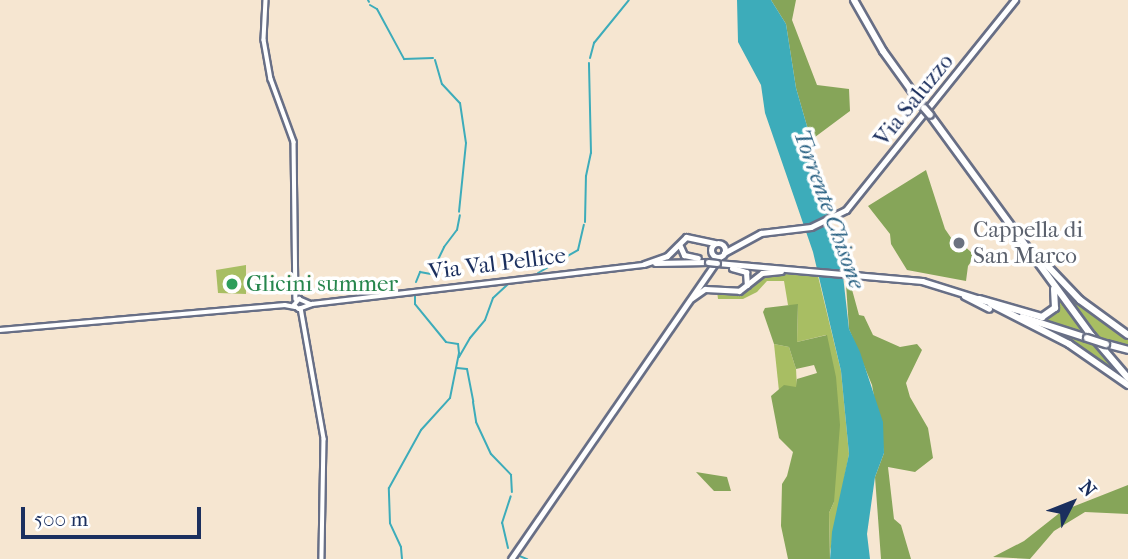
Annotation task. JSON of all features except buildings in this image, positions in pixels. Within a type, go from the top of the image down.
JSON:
[{"type":"highway","points":[[856,0],[883,51],[1097,343],[1128,377]]},
{"type":"highway","points":[[979,299],[1038,317],[1052,312],[1057,301],[1055,290],[1026,244]]},
{"type":"highway","points":[[1026,244],[1080,300],[1128,335]]},
{"type":"highway","points":[[990,307],[1128,350]]},
{"type":"highway","points":[[990,307],[1069,344],[1128,385]]},
{"type":"main road","name":"Via Saluzzo","points":[[714,259],[761,233],[797,230],[835,218],[860,195],[1015,0]]},
{"type":"main road","points":[[510,559],[682,311],[691,299],[709,288],[715,243],[692,236],[667,256],[644,264]]},
{"type":"main road","points":[[703,241],[714,259]]},
{"type":"main road","points":[[680,243],[684,255],[714,259],[743,270],[749,278],[746,287]]},
{"type":"main road","points":[[682,311],[714,259]]},
{"type":"main road","points":[[644,264],[714,259],[727,264],[797,270]]},
{"type":"main road","points":[[699,284],[709,288],[739,291],[766,271],[806,270],[857,274],[922,281],[979,299],[990,307]]},
{"type":"main road","points":[[948,288],[990,307]]},
{"type":"street","points":[[266,0],[264,40],[271,79],[294,142],[297,290],[324,439],[321,559]]},
{"type":"street","name":"Via Val Pellice","points":[[299,304],[644,264]]},
{"type":"street","points":[[0,330],[299,304]]},
{"type":"green space","points":[[771,0],[796,0],[792,20],[817,85],[849,89],[850,111],[811,140],[796,88],[786,24]]},
{"type":"green space","points":[[926,170],[945,229],[958,248],[963,245],[971,252],[973,259],[968,266],[966,281],[907,270],[891,244],[890,234],[868,206]]},
{"type":"green space","name":"Glicini summer","points":[[246,265],[246,294],[218,293],[216,270]]},
{"type":"green space","points":[[770,273],[818,276],[841,371],[849,454],[830,552],[829,513],[834,502],[826,335],[797,342],[798,305],[788,305],[784,281],[767,281],[757,292],[743,299],[718,299],[717,291],[742,293],[761,276]]},
{"type":"green space","points":[[1054,277],[1098,317],[1128,337],[1128,346],[1101,339]]},
{"type":"green space","points":[[846,284],[851,286],[859,315],[864,316],[873,335],[900,347],[917,344],[922,350],[906,383],[910,397],[928,428],[933,458],[915,472],[888,467],[894,519],[901,525],[911,559],[881,559],[875,477],[884,453],[872,385],[849,329]]},
{"type":"green space","points":[[1057,291],[1089,335],[1031,317],[1052,316],[1058,308]]},
{"type":"green space","points":[[798,304],[797,342],[827,335],[836,377],[840,425],[834,502],[829,513],[830,559],[788,559],[781,526],[782,484],[787,476],[793,452],[779,438],[771,396],[784,385],[796,387],[797,379],[817,373],[814,365],[796,369],[789,347],[774,344],[763,312],[765,308]]},
{"type":"green space","points":[[1037,325],[1094,344],[1122,376],[1091,355]]},
{"type":"green space","points":[[774,344],[789,347],[796,369],[797,387],[779,391]]},
{"type":"green space","points":[[696,472],[727,477],[731,491],[714,491]]},
{"type":"green space","points":[[1128,485],[1128,514],[1085,512],[1054,531],[1030,559],[993,557],[1024,541],[1062,511]]},
{"type":"water","points":[[737,0],[771,0],[786,24],[796,88],[811,140],[817,180],[841,258],[849,329],[860,352],[883,422],[884,453],[875,477],[867,534],[870,559],[830,559],[832,532],[849,454],[841,371],[813,252],[765,113],[761,85],[738,42]]},
{"type":"waterway","points":[[590,58],[594,43],[629,0]]},
{"type":"waterway","points":[[370,5],[377,9],[404,59],[433,58]]},
{"type":"waterway","points":[[435,60],[442,84],[460,103],[466,143],[459,212]]},
{"type":"waterway","points":[[585,222],[586,176],[591,153],[589,63]]},
{"type":"waterway","points":[[416,282],[420,272],[431,274],[444,247],[457,230],[460,215]]},
{"type":"waterway","points":[[538,273],[578,250],[584,225]]},
{"type":"waterway","points":[[459,357],[485,320],[493,298],[508,284]]},
{"type":"waterway","points":[[402,559],[401,547],[390,523],[389,488],[421,430],[450,398],[459,353],[458,344],[446,342],[415,304],[415,295]]},
{"type":"waterway","points":[[457,368],[467,369],[473,401]]},
{"type":"waterway","points":[[473,402],[476,422],[491,454],[511,475],[512,492]]},
{"type":"waterway","points":[[508,548],[502,523],[511,496]]},
{"type":"waterway","points":[[517,555],[527,559]]},
{"type":"place","name":"Cappella di San Marco","points":[[959,243]]},
{"type":"place","name":"Glicini summer","points":[[232,284]]},
{"type":"water label","name":"Torrente Chisone","points":[[829,209]]}]
